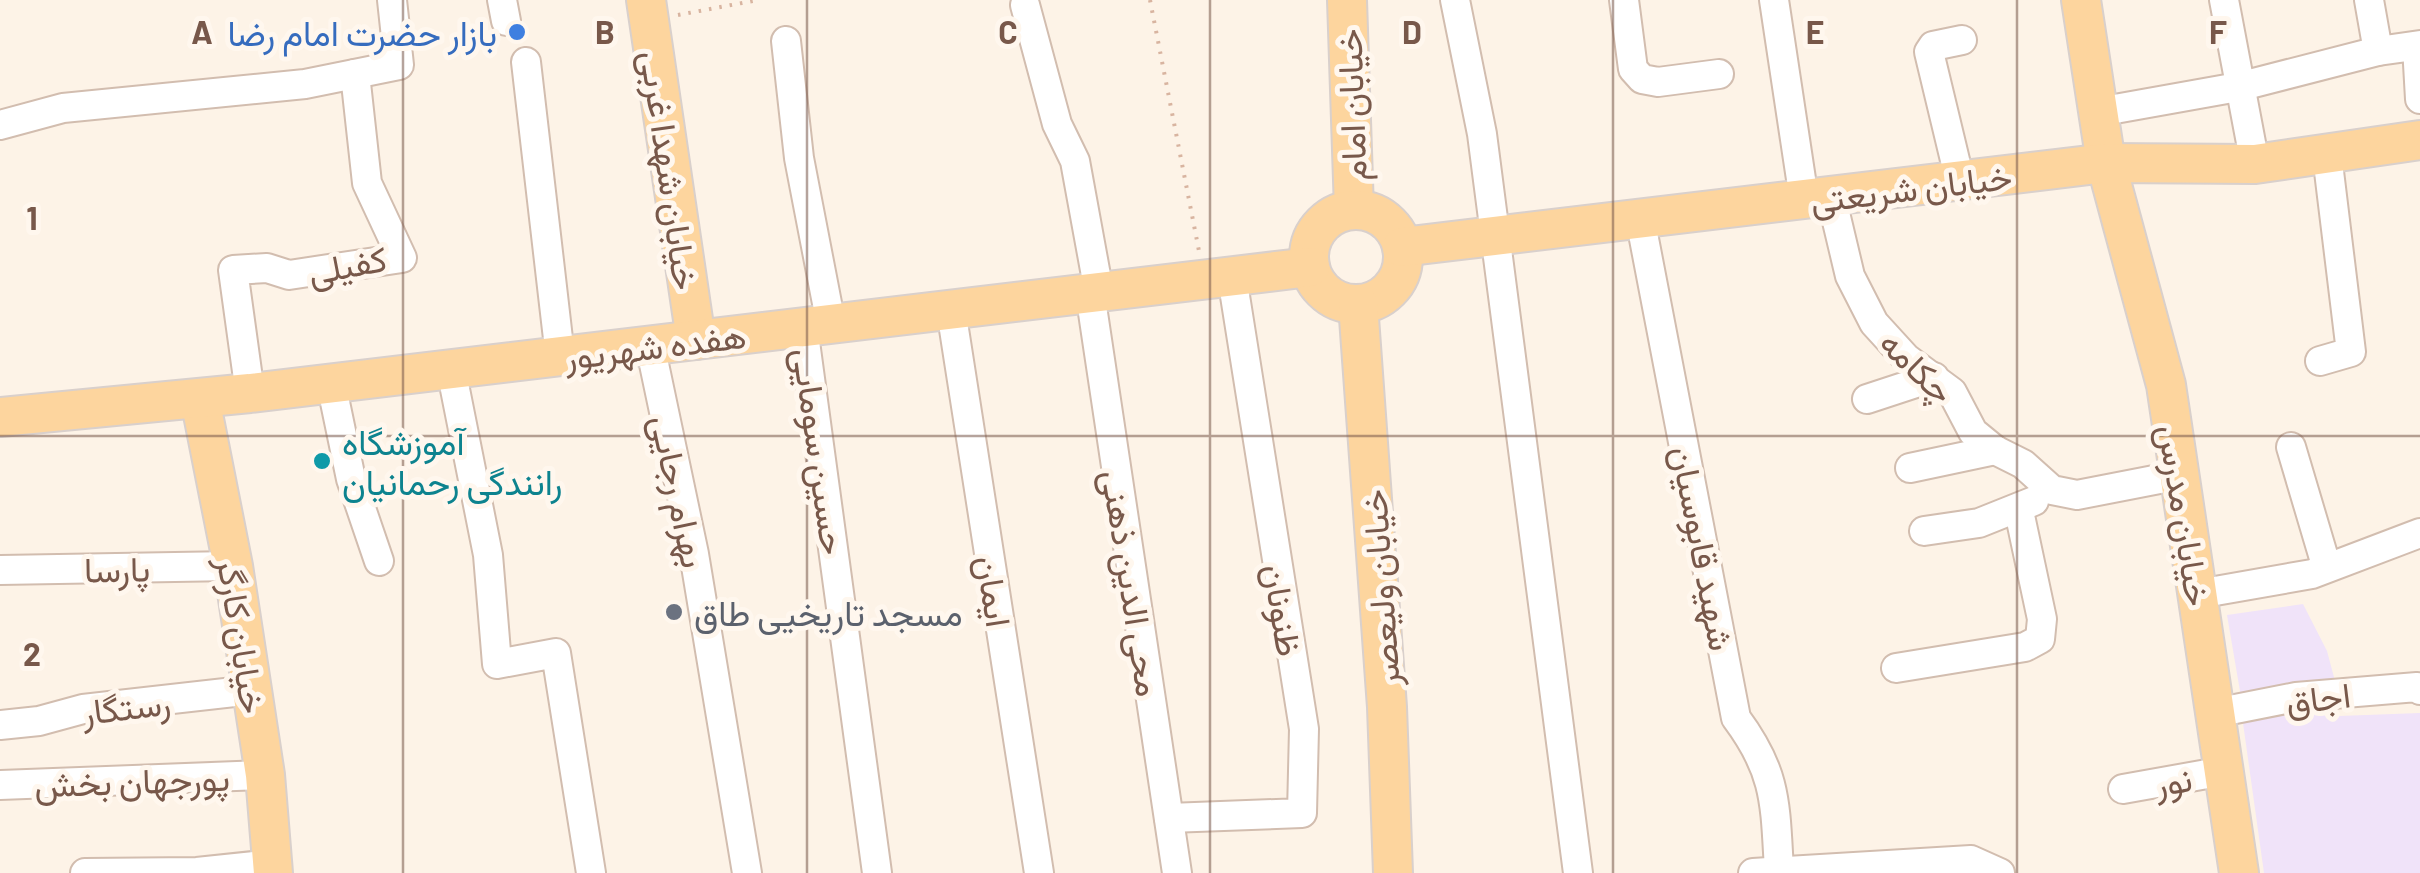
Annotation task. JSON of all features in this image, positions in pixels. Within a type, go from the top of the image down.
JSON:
[{"type":"main road","name":"خیابان امام","points":[[1347,0],[1354,210]]},
{"type":"main road","name":"خیابان مدرس","points":[[2080,0],[2106,163],[2166,386],[2239,873]]},
{"type":"main road","name":"خیابان شهدا غربی","points":[[648,10],[696,340]]},
{"type":"main road","name":"خیابان شریعتی","points":[[1402,247],[2106,163],[2255,164],[2420,140]]},
{"type":"main road","points":[[1354,210],[1367,211],[1390,224],[1402,247],[1398,279],[1388,292],[1358,304],[1333,298],[1323,290],[1310,267],[1314,236],[1338,214],[1354,210]]},
{"type":"main road","name":"هفده شهریور","points":[[0,417],[200,399],[1310,267]]},
{"type":"main road","name":"خیابان ولیعصر","points":[[1358,304],[1388,707],[1393,873]]},
{"type":"main road","name":"خیابان کارگر","points":[[200,399],[233,566],[265,776],[273,868]]},
{"type":"street","points":[[0,124],[63,108],[305,84],[399,64],[392,0]]},
{"type":"street","points":[[1455,0],[1496,236],[1578,873]]},
{"type":"street","points":[[1624,0],[1633,68],[1642,80],[1658,82],[1719,74]]},
{"type":"street","name":"چکامه","points":[[1774,0],[1818,198],[1874,323],[1906,358],[1952,392],[1973,432],[1995,450],[2023,464],[2052,490]]},
{"type":"street","points":[[2224,0],[2255,164]]},
{"type":"street","points":[[2369,0],[2378,51]]},
{"type":"street","name":"محی الدین ذهنی","points":[[1024,5],[1057,124],[1075,161],[1178,873]]},
{"type":"street","points":[[1960,181],[1929,52],[1933,46],[1962,40]]},
{"type":"street","name":"حسین سومایی","points":[[786,41],[877,873]]},
{"type":"street","points":[[2098,112],[2238,88],[2378,51],[2419,46],[2420,99]]},
{"type":"street","points":[[526,62],[560,356]]},
{"type":"street","name":"کفیلی","points":[[250,393],[233,270],[267,268],[290,275],[402,258],[367,183],[356,74]]},
{"type":"street","points":[[2320,361],[2351,352],[2327,155]]},
{"type":"street","name":"شهید قابوسیان","points":[[1640,218],[1736,718],[1762,752],[1775,805],[1766,871]]},
{"type":"street","name":"ظنونان","points":[[1169,818],[1302,813],[1304,729],[1232,276]]},
{"type":"street","name":"ایمان","points":[[951,310],[1039,873]]},
{"type":"street","name":"بهرام رجایی","points":[[650,345],[694,554],[747,873]]},
{"type":"street","points":[[451,369],[488,556],[497,664],[556,653],[591,873]]},
{"type":"street","points":[[1867,400],[1934,378]]},
{"type":"street","points":[[331,383],[351,479],[379,561]]},
{"type":"street","points":[[2291,447],[2326,564]]},
{"type":"street","points":[[1910,468],[1995,450]]},
{"type":"street","points":[[1924,531],[1979,523],[2020,510],[2052,490],[2077,495],[2180,474]]},
{"type":"street","points":[[1896,668],[2026,648],[2040,639],[2042,618],[2020,510]]},
{"type":"street","points":[[2198,594],[2312,574],[2326,564],[2410,540],[2420,533]]},
{"type":"street","name":"پارسا","points":[[0,570],[233,566]]},
{"type":"street","name":"اجاق","points":[[2215,713],[2296,697],[2418,686],[2420,690]]},
{"type":"street","name":"رستگار","points":[[0,724],[39,721],[83,709],[252,690]]},
{"type":"street","name":"نور","points":[[2122,790],[2224,771]]},
{"type":"street","name":"پورجهان بخش","points":[[0,785],[265,776]]},
{"type":"street","points":[[1766,871],[1859,870],[1971,860],[2000,873]]},
{"type":"street","points":[[85,873],[273,868]]},
{"type":"path","points":[[648,10],[758,0]]},
{"type":"path","points":[[1150,0],[1200,256]]},
{"type":"shaded area","points":[[2303,604],[2327,651],[2339,696],[2241,697],[2227,615]]},
{"type":"shaded area","points":[[2297,709],[2339,716],[2420,713],[2420,873],[2264,873],[2243,723],[2249,715]]},
{"type":"place","name":"بازار حضرت امام رضا","points":[[517,32]]},
{"type":"place","name":"آموزشگاه رانندگی رحمانیان","points":[[322,461]]},
{"type":"place","name":"مسجد تاریخیی طاق","points":[[674,612]]}]
